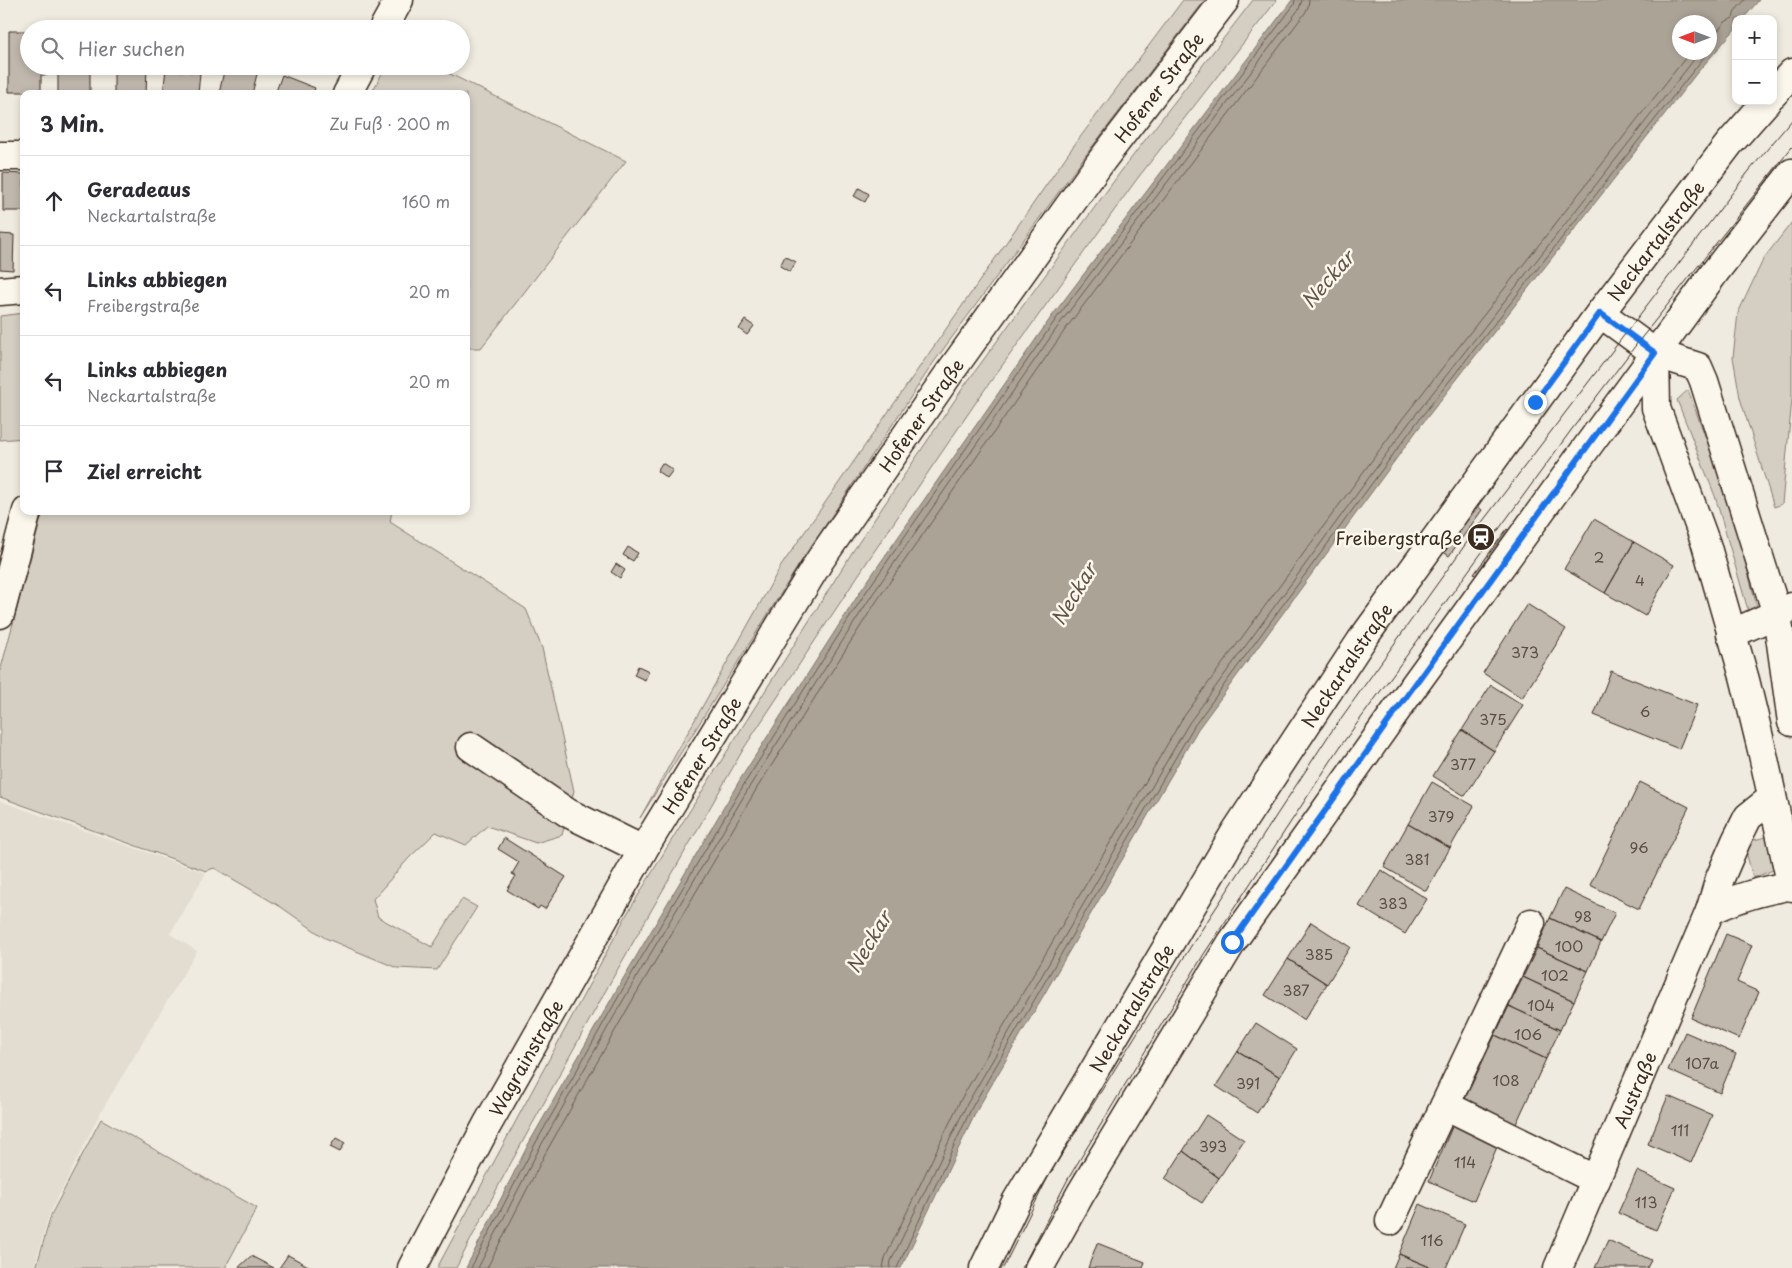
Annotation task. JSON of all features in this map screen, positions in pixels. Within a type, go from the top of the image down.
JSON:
[{"type":"street","points":[[388,20],[399,0]]},
{"type":"street","name":"Hofener Straße","points":[[643,850],[820,560],[948,375],[1102,160],[1226,0]]},
{"type":"street","points":[[1777,90],[1792,73]]},
{"type":"street","points":[[349,90],[357,75]]},
{"type":"street","name":"Neckartalstraße","points":[[984,1268],[1016,1202],[1236,831],[1362,641],[1600,313],[1729,144],[1763,105]]},
{"type":"street","points":[[0,156],[20,156]]},
{"type":"street","points":[[1039,1268],[1081,1194],[1232,942],[1403,701],[1655,353],[1792,172]]},
{"type":"street","points":[[0,291],[20,289]]},
{"type":"street","points":[[1600,313],[1655,353],[1698,367],[1784,611],[1792,722]]},
{"type":"street","points":[[1655,353],[1656,408],[1706,544],[1745,680],[1792,885],[1750,894],[1728,901],[1710,910]]},
{"type":"street","points":[[0,614],[26,515]]},
{"type":"street","points":[[1731,634],[1784,611]]},
{"type":"street","points":[[1745,680],[1788,667]]},
{"type":"street","points":[[471,747],[568,813],[643,850]]},
{"type":"street","name":"Austraße","points":[[1558,1268],[1710,910],[1720,878],[1736,841],[1748,817],[1772,798]]},
{"type":"street","name":"Wagrainstraße","points":[[412,1268],[487,1125],[643,850]]},
{"type":"street","points":[[1390,1221],[1531,923]]},
{"type":"street","points":[[1445,1105],[1596,1180]]},
{"type":"shaded area","points":[[1183,0],[1205,0],[1085,156],[934,362],[793,574],[640,818],[781,566],[1072,148]]},
{"type":"shaded area","points":[[1253,0],[1277,0],[1137,179],[983,392],[869,559],[744,748],[611,981],[501,1181],[456,1268],[437,1268],[627,914],[853,551],[965,385],[1122,170]]},
{"type":"shaded area","points":[[381,75],[452,75],[626,161],[481,348],[470,348],[470,90],[373,90]]},
{"type":"shaded area","points":[[1792,222],[1792,399],[1782,504],[1774,507],[1740,398],[1733,357],[1738,313],[1764,258]]},
{"type":"shaded area","points":[[20,314],[20,438],[0,440],[0,316]]},
{"type":"shaded area","points":[[1688,390],[1730,503],[1757,607],[1748,610],[1715,496],[1677,400]]},
{"type":"shaded area","points":[[42,515],[391,515],[390,522],[526,609],[542,648],[574,791],[562,835],[536,843],[487,826],[466,845],[436,832],[409,858],[373,899],[378,917],[432,947],[462,899],[477,907],[437,970],[397,968],[325,938],[281,907],[214,868],[206,871],[0,797],[0,672]]},
{"type":"shaded area","points":[[0,801],[206,873],[170,934],[197,951],[101,1112],[49,1215],[34,1268],[0,1268]]},
{"type":"shaded area","points":[[1770,836],[1778,868],[1753,878],[1745,848],[1754,840]]},
{"type":"shaded area","points":[[101,1119],[257,1208],[225,1268],[36,1268],[51,1215]]},
{"type":"water","name":"Neckar","points":[[1292,0],[1759,0],[1746,15],[1732,15],[1732,33],[1717,50],[1717,15],[1672,15],[1672,60],[1708,60],[1418,429],[1198,729],[977,1110],[901,1268],[466,1268],[529,1143],[620,984],[741,778],[862,589],[1052,316]]},
{"type":"building","points":[[9,31],[20,31],[20,75],[41,75],[41,90],[9,92]]},
{"type":"building","points":[[58,75],[90,75],[90,90],[58,90]]},
{"type":"building","points":[[114,75],[147,75],[146,90],[114,90]]},
{"type":"building","points":[[165,75],[200,75],[198,90],[163,90]]},
{"type":"building","points":[[223,75],[257,75],[253,90],[220,90]]},
{"type":"building","points":[[282,75],[315,88],[314,90],[276,90]]},
{"type":"building","points":[[3,173],[20,174],[20,211],[3,211]]},
{"type":"building","points":[[859,188],[869,194],[865,202],[854,196]]},
{"type":"building","points":[[0,234],[14,235],[13,270],[0,269]]},
{"type":"building","points":[[785,256],[796,262],[790,272],[780,266]]},
{"type":"building","points":[[745,320],[754,326],[747,335],[739,329]]},
{"type":"building","points":[[662,463],[673,470],[667,478],[657,471]]},
{"type":"building","points":[[1476,505],[1482,510],[1449,556],[1442,551]]},
{"type":"building","points":[[1594,519],[1634,542],[1605,593],[1564,569]]},
{"type":"building","points":[[1507,529],[1512,533],[1479,578],[1474,574]]},
{"type":"building","points":[[1634,542],[1674,565],[1645,616],[1605,593]]},
{"type":"building","points":[[628,547],[638,553],[633,561],[623,555]]},
{"type":"building","points":[[616,564],[625,570],[620,578],[611,572]]},
{"type":"building","points":[[1527,604],[1566,629],[1522,698],[1483,673]]},
{"type":"building","points":[[638,666],[649,671],[645,680],[634,675]]},
{"type":"building","points":[[1611,671],[1697,705],[1679,749],[1594,715]]},
{"type":"building","points":[[1491,685],[1523,705],[1494,751],[1462,730]]},
{"type":"building","points":[[1462,730],[1494,751],[1465,796],[1433,776]]},
{"type":"building","points":[[1432,782],[1474,806],[1450,848],[1408,824]]},
{"type":"building","points":[[1640,782],[1689,807],[1639,909],[1590,885]]},
{"type":"building","points":[[1408,824],[1450,848],[1426,891],[1384,867]]},
{"type":"building","points":[[504,838],[566,877],[545,909],[540,906],[538,909],[507,890],[516,876],[512,874],[519,862],[498,849]]},
{"type":"building","points":[[1381,870],[1427,899],[1405,934],[1359,906]]},
{"type":"building","points":[[1564,889],[1615,913],[1601,942],[1550,918]]},
{"type":"building","points":[[1550,918],[1601,942],[1588,971],[1537,948]]},
{"type":"building","points":[[1311,922],[1350,947],[1327,984],[1288,959]]},
{"type":"building","points":[[1726,934],[1752,945],[1737,982],[1759,992],[1739,1039],[1691,1018]]},
{"type":"building","points":[[1537,948],[1588,971],[1574,1001],[1523,977]]},
{"type":"building","points":[[1288,959],[1327,984],[1304,1020],[1265,995]]},
{"type":"building","points":[[1523,977],[1574,1001],[1560,1030],[1509,1006]]},
{"type":"building","points":[[1509,1006],[1560,1030],[1546,1059],[1495,1035]]},
{"type":"building","points":[[1256,1023],[1297,1049],[1280,1077],[1238,1051]]},
{"type":"building","points":[[1685,1032],[1736,1054],[1720,1093],[1668,1070]]},
{"type":"building","points":[[1495,1035],[1546,1059],[1516,1124],[1465,1099]]},
{"type":"building","points":[[1238,1051],[1280,1077],[1257,1113],[1216,1086]]},
{"type":"building","points":[[1668,1096],[1712,1115],[1691,1163],[1648,1144]]},
{"type":"building","points":[[1206,1115],[1244,1140],[1219,1178],[1183,1151]]},
{"type":"building","points":[[1455,1120],[1500,1140],[1474,1201],[1429,1181]]},
{"type":"building","points":[[336,1138],[345,1143],[340,1152],[330,1147]]},
{"type":"building","points":[[1183,1151],[1219,1178],[1202,1203],[1165,1179]]},
{"type":"building","points":[[1637,1171],[1675,1188],[1656,1230],[1618,1213]]},
{"type":"building","points":[[1420,1204],[1465,1224],[1446,1268],[1432,1268],[1399,1254]]},
{"type":"building","points":[[1608,1240],[1651,1260],[1647,1268],[1595,1268]]},
{"type":"building","points":[[1097,1243],[1145,1262],[1143,1268],[1088,1268]]},
{"type":"building","points":[[1399,1254],[1432,1268],[1393,1268]]},
{"type":"building","points":[[288,1255],[312,1268],[279,1268]]},
{"type":"building","points":[[251,1256],[274,1268],[238,1268]]},
{"type":"tram line","points":[[1003,1268],[1048,1177],[1191,946],[1329,735],[1470,538],[1749,171],[1792,120]]},
{"type":"tram line","points":[[1022,1268],[1068,1179],[1204,954],[1342,744],[1572,429],[1792,147]]},
{"type":"place","name":"Freibergstraße","points":[[1481,537]]},
{"type":"route","points":[[1232,942],[1403,701],[1655,353],[1600,313],[1535,402]]}]
